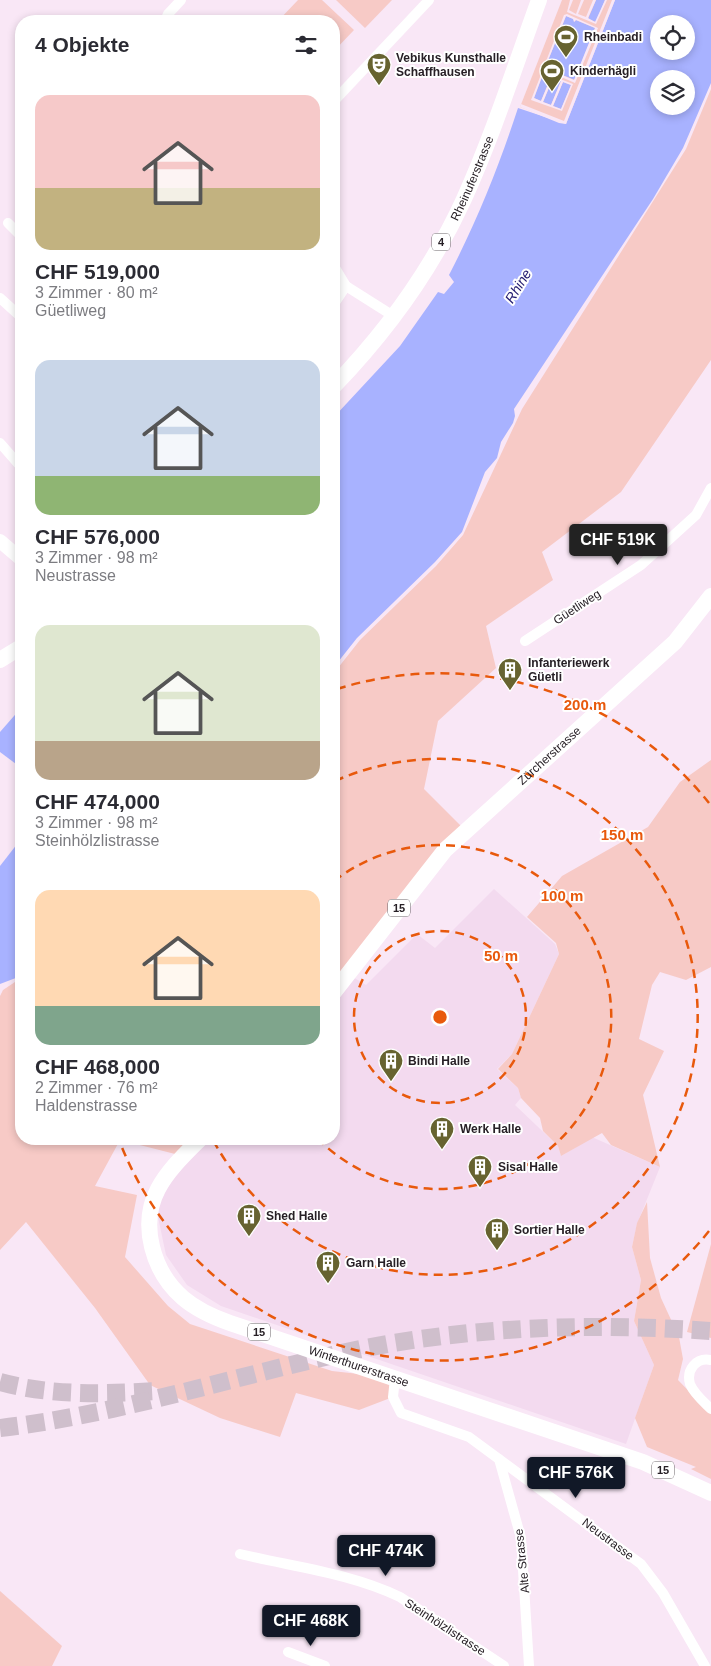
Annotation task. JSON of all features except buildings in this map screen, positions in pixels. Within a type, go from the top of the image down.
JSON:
[{"type":"main road","name":"Rheinuferstrasse","points":[[340,380],[394,317],[432,258],[464,200],[539,0]]},
{"type":"main road","points":[[0,541],[15,554]]},
{"type":"main road","name":"Zürcherstrasse","points":[[340,984],[445,850],[675,642],[711,596]]},
{"type":"main road","points":[[0,660],[15,651]]},
{"type":"main road","name":"Winterthurerstrasse","points":[[195,1145],[158,1188],[151,1207],[149,1227],[152,1248],[159,1265],[174,1288],[192,1305],[216,1318],[643,1462],[711,1493]]},
{"type":"street","points":[[168,15],[182,0]]},
{"type":"street","points":[[340,95],[429,0]]},
{"type":"street","points":[[8,223],[15,230]]},
{"type":"street","points":[[340,276],[346,286],[394,317]]},
{"type":"street","points":[[340,295],[346,286]]},
{"type":"street","points":[[0,298],[15,312]]},
{"type":"street","points":[[0,443],[15,460]]},
{"type":"street","name":"Güetliweg","points":[[525,641],[641,565],[696,515],[711,488]]},
{"type":"street","points":[[711,1360],[700,1360],[693,1366],[690,1373],[690,1384],[694,1392],[711,1409]]},
{"type":"street","name":"Neustrasse","points":[[395,1378],[393,1396],[401,1412],[469,1437],[641,1564],[663,1593],[706,1666]]},
{"type":"street","name":"Alte Strasse","points":[[499,1459],[521,1538],[529,1666]]},
{"type":"street","name":"Steinhölzlistrasse","points":[[240,1554],[350,1578],[384,1590],[400,1597],[504,1666]]},
{"type":"street","points":[[288,1652],[325,1666]]},
{"type":"shaded area","points":[[298,0],[322,0],[338,15],[284,15]]},
{"type":"shaded area","points":[[336,0],[392,0],[365,28]]},
{"type":"shaded area","name":"Rheinbadi","points":[[562,0],[615,0],[566,124],[520,107]]},
{"type":"shaded area","points":[[340,17],[354,30],[340,45]]},
{"type":"shaded area","points":[[711,89],[711,360],[621,492],[542,552],[553,580],[486,626],[496,668],[438,721],[424,789],[466,831],[340,985],[340,665],[360,640],[436,566],[463,535],[522,409],[686,149]]},
{"type":"shaded area","points":[[711,760],[711,967],[686,980],[660,972],[652,985],[639,1039],[664,1051],[643,1095],[660,1167],[611,1145],[602,1133],[561,1156],[558,1146],[543,1131],[540,1118],[521,1098],[518,1088],[498,1069],[512,1054],[559,954],[556,943],[527,917],[562,876],[648,827],[680,782]]},
{"type":"shaded area","points":[[494,889],[555,944],[559,954],[512,1054],[497,1069],[518,1088],[521,1098],[515,1105],[558,1146],[561,1156],[578,1146],[585,1134],[660,1167],[637,1224],[632,1247],[641,1280],[634,1321],[654,1365],[626,1444],[221,1306],[187,1285],[166,1255],[154,1198],[195,1145],[340,1145],[340,984],[348,974],[366,985],[417,934],[435,948]]},
{"type":"shaded area","points":[[15,982],[15,1145],[117,1145],[95,1186],[137,1195],[125,1257],[168,1306],[190,1324],[332,1371],[395,1378],[393,1397],[359,1410],[296,1393],[280,1437],[220,1418],[150,1385],[95,1308],[26,1222],[0,1250],[0,996],[3,990]]},
{"type":"shaded area","points":[[140,1145],[194,1145],[183,1156]]},
{"type":"shaded area","points":[[647,1202],[650,1258],[661,1298],[679,1337],[683,1359],[678,1380],[711,1414],[711,1479],[691,1469],[696,1467],[647,1447],[635,1418],[654,1365],[634,1321],[641,1280],[632,1247],[637,1223]]},
{"type":"shaded area","points":[[711,1244],[711,1338],[687,1332]]},
{"type":"shaded area","points":[[0,1591],[62,1646],[52,1666],[0,1666]]},
{"type":"water","points":[[596,0],[605,0],[596,22],[588,19]]},
{"type":"water","name":"Rhine","points":[[615,0],[711,0],[711,83],[683,148],[653,199],[514,409],[513,423],[501,442],[497,458],[485,472],[462,532],[435,562],[357,638],[340,659],[340,411],[400,346],[438,292],[444,294],[454,282],[449,275],[487,193],[518,108],[566,124]]},
{"type":"water","points":[[566,16],[574,19],[574,22],[576,20],[595,28],[575,80],[545,68]]},
{"type":"water","name":"Kinderhägli","points":[[543,74],[551,77],[541,101],[534,98]]},
{"type":"water","name":"Kinderhägli","points":[[553,78],[561,81],[551,105],[543,102]]},
{"type":"water","name":"Kinderhägli","points":[[563,82],[571,85],[561,109],[553,106]]},
{"type":"water","points":[[15,715],[15,763],[0,752],[0,732]]},
{"type":"water","points":[[15,847],[15,978],[0,984],[0,866]]},
{"type":"pier","points":[[570,0],[573,0],[569,10],[576,14],[581,0],[584,0],[578,14],[586,17],[593,0],[596,0],[588,18],[595,22],[605,0],[607,0],[596,24],[567,12]]},
{"type":"pier","points":[[612,0],[615,0],[566,124],[520,107],[521,104],[564,121]]},
{"type":"pier","points":[[567,14],[598,28],[575,83],[543,69],[564,15]],"holes":[[[566,16],[573,19],[574,22],[576,20],[595,28],[574,80],[545,68]]]},
{"type":"pier","points":[[542,72],[573,84],[562,111],[531,100]],"holes":[[[543,74],[551,77],[541,101],[534,98]],[[553,78],[561,81],[551,105],[543,102]],[[563,82],[571,85],[561,109],[553,106]]]},
{"type":"tunnel","points":[[0,1428],[46,1422],[91,1413],[361,1349],[448,1335],[536,1328],[579,1327],[711,1331]]},
{"type":"tunnel","points":[[0,1382],[19,1387],[58,1392],[118,1393],[157,1391]]},
{"type":"place","name":"Rheinbadi","points":[[566,58]]},
{"type":"place","name":"Vebikus Kunsthalle Schaffhausen","points":[[379,86]]},
{"type":"place","name":"Kinderhägli","points":[[552,92]]},
{"type":"place","name":"Infanteriewerk Güetli","points":[[510,691]]},
{"type":"place","name":"Bindi Halle","points":[[391,1082]]},
{"type":"place","name":"Werk Halle","points":[[442,1150]]},
{"type":"place","name":"Sisal Halle","points":[[480,1188]]},
{"type":"place","name":"Shed Halle","points":[[249,1237]]},
{"type":"place","name":"Sortier Halle","points":[[497,1251]]},
{"type":"place","name":"Garn Halle","points":[[328,1284]]}]
